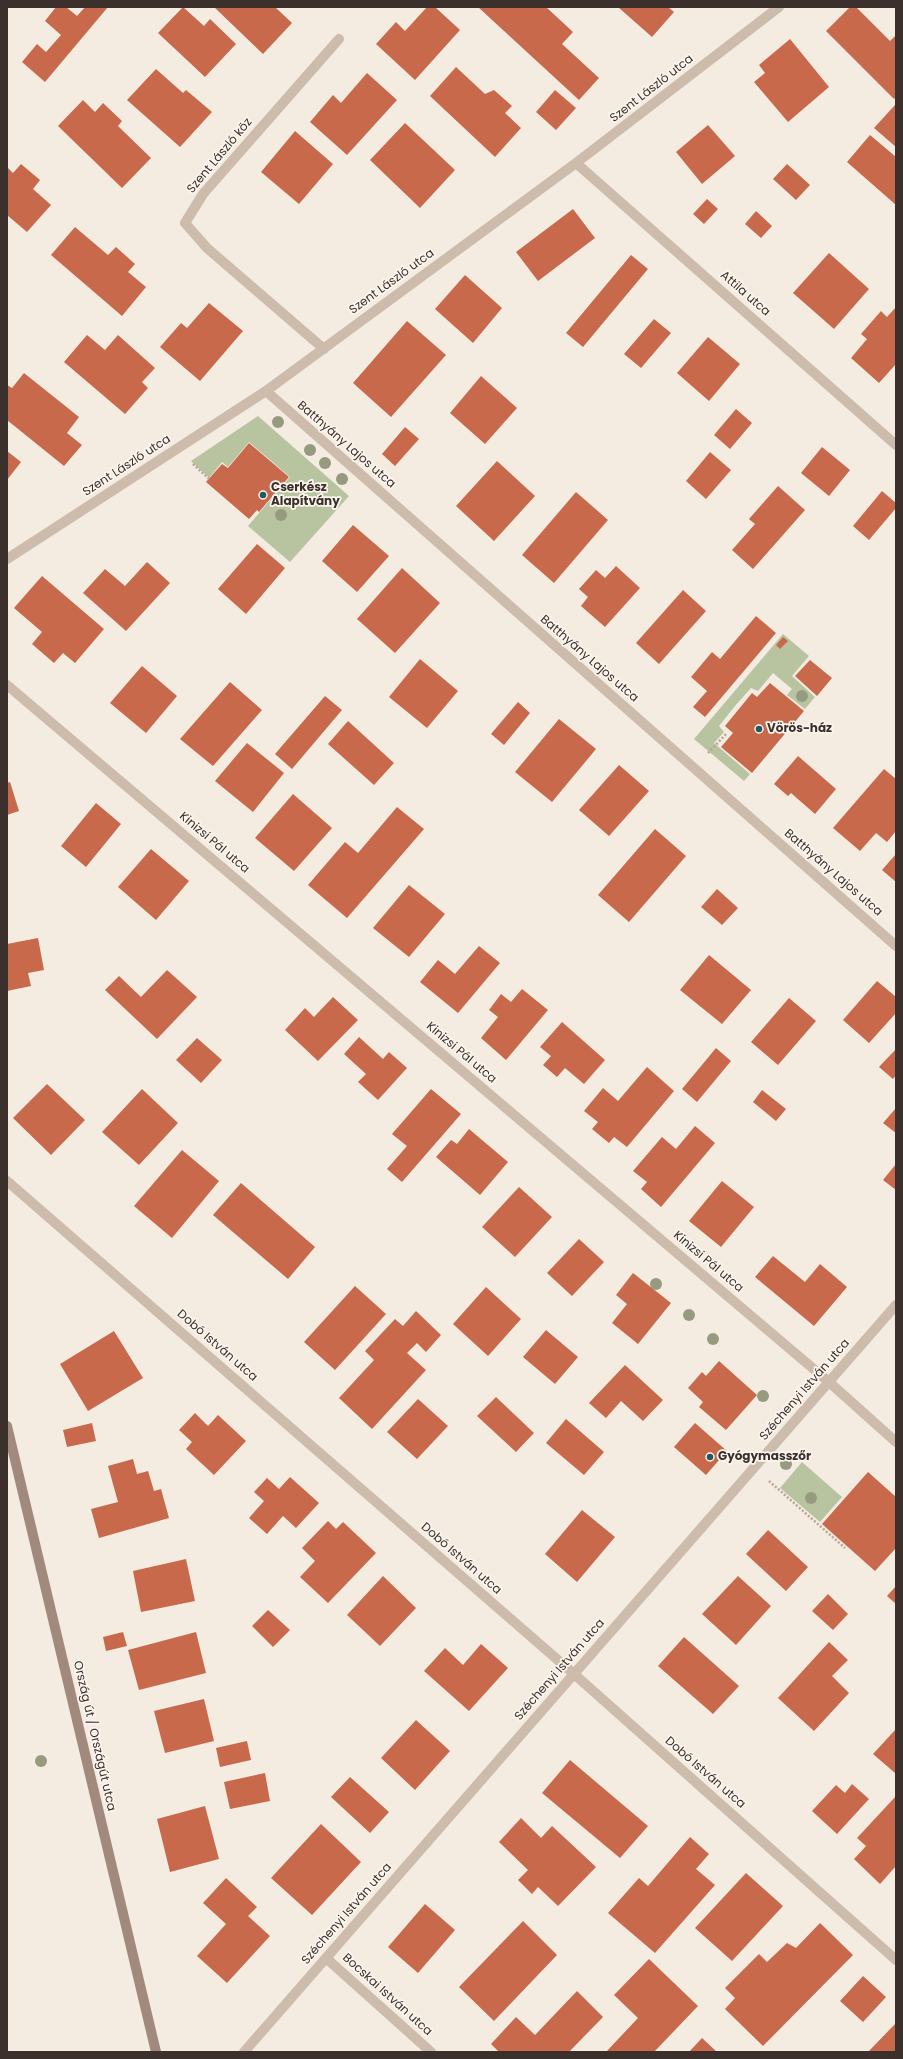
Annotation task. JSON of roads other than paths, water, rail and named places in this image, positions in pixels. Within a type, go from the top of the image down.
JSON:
[{"type":"main road","name":"Ország út / Országút utca","points":[[7,1426],[156,2052]]},
{"type":"street","name":"Szent László utca","points":[[7,559],[266,391],[576,163],[779,7]]},
{"type":"street","name":"Szent László köz","points":[[324,349],[207,248],[185,223],[202,194],[339,39]]},
{"type":"street","name":"Attila utca","points":[[576,163],[896,445]]},
{"type":"street","name":"Batthyány Lajos utca","points":[[266,391],[896,946]]},
{"type":"street","name":"Kinizsi Pál utca","points":[[7,685],[830,1382],[896,1442]]},
{"type":"street","name":"Dobó István utca","points":[[7,1180],[574,1674],[896,1960]]},
{"type":"street","name":"Széchenyi István utca","points":[[244,2052],[896,1305]]},
{"type":"street","name":"Bocskai István utca","points":[[326,1958],[431,2052]]},
{"type":"place","name":"Cserkész Alapítvány","points":[[263,495]]},
{"type":"place","name":"Vörös-ház","points":[[759,729]]},
{"type":"place","name":"Gyógymasszőr","points":[[710,1457]]}]
